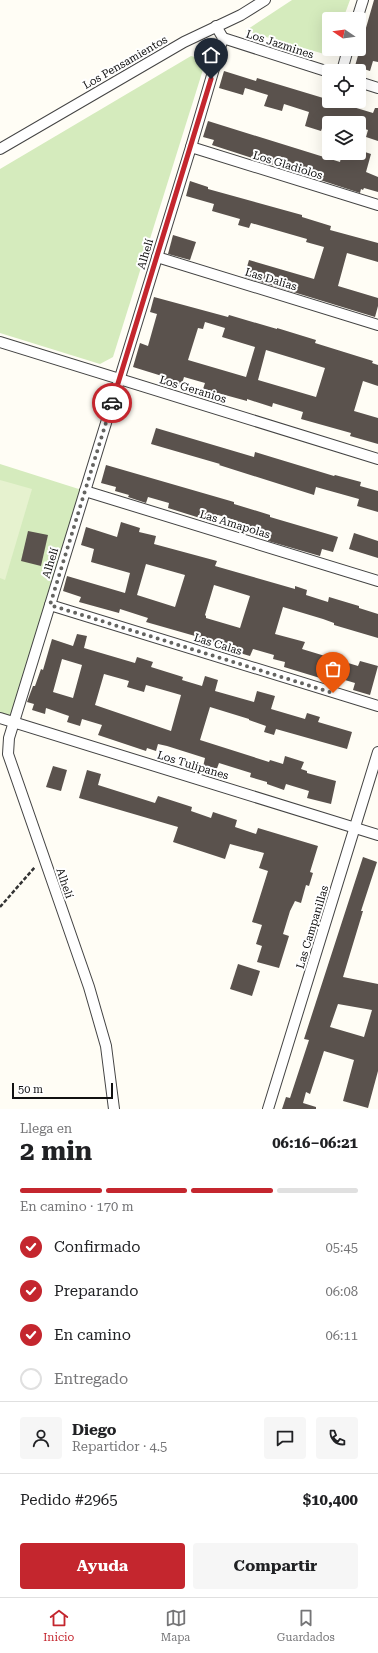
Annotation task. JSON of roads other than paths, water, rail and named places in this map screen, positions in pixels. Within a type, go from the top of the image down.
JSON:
[{"type":"street","name":"Los Pensamientos","points":[[0,149],[184,42],[241,15],[265,0]]},
{"type":"street","points":[[359,12],[363,0]]},
{"type":"street","points":[[216,26],[223,38]]},
{"type":"street","name":"Los Jazmines","points":[[223,38],[322,70]]},
{"type":"street","name":"Alhelí","points":[[114,1109],[106,1046],[91,994],[8,754],[8,738],[14,723],[191,147],[223,38]]},
{"type":"street","points":[[366,84],[378,88]]},
{"type":"street","name":"Los Gladiolos","points":[[191,147],[378,205]]},
{"type":"street","name":"Las Dalias","points":[[157,257],[378,325]]},
{"type":"street","name":"Los Geranios","points":[[0,342],[378,459]]},
{"type":"street","name":"Las Amapolas","points":[[85,491],[378,581]]},
{"type":"street","name":"Las Calas","points":[[50,605],[378,706]]},
{"type":"street","name":"Los Tulipanes","points":[[0,718],[378,835]]},
{"type":"street","name":"Las Campanillas","points":[[268,1109],[378,752]]}]
